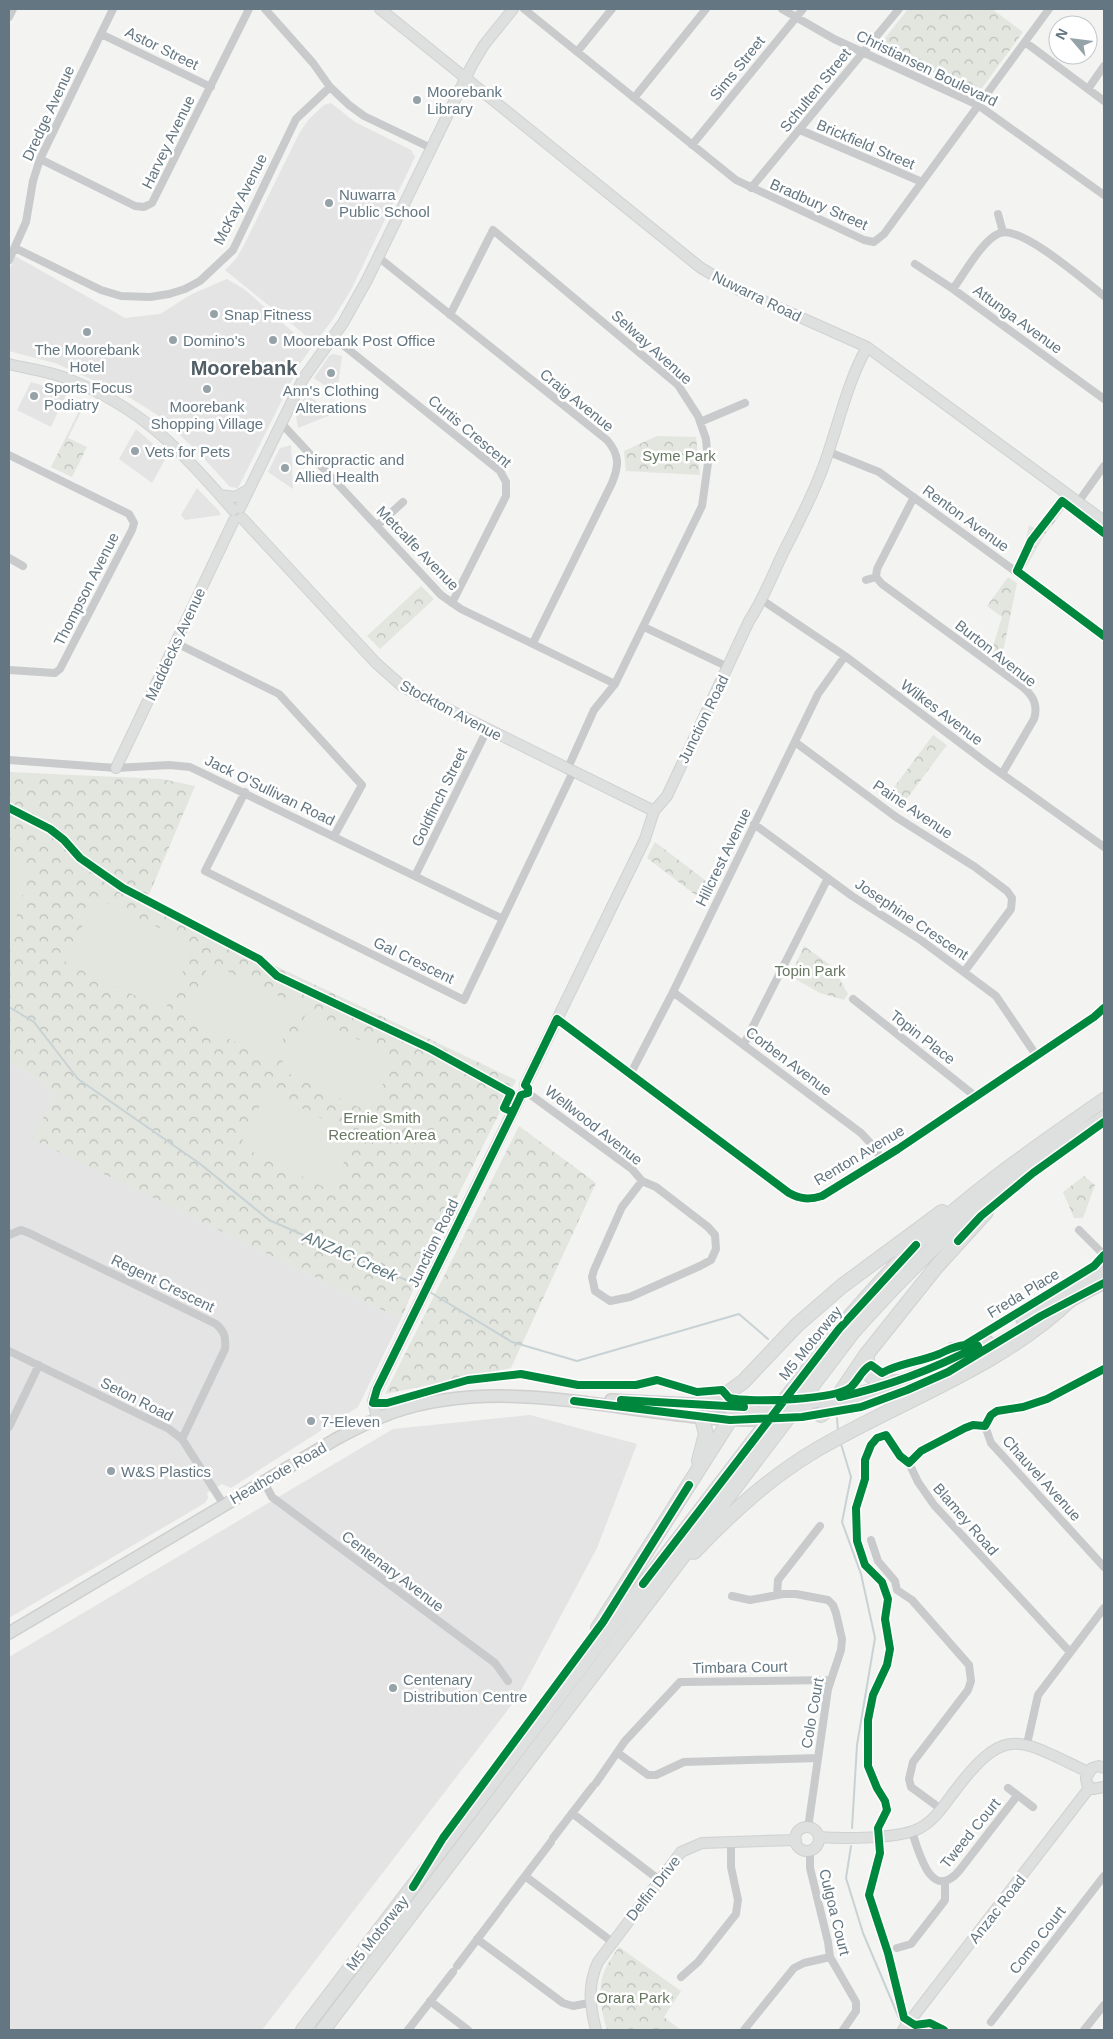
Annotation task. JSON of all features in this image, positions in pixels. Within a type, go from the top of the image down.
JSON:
[{"type":"highway","name":"M5 Motorway","points":[[303,2030],[839,1328],[916,1245],[957,1208],[1027,1153],[1104,1100]]},
{"type":"highway","name":"M5 Motorway","points":[[324,2030],[853,1332],[893,1286],[973,1212],[1044,1158],[1104,1118]]},
{"type":"highway","points":[[831,1406],[866,1354],[937,1266],[981,1216],[1104,1122]]},
{"type":"highway","points":[[694,1405],[726,1394],[842,1286],[913,1232],[1027,1153]]},
{"type":"highway","points":[[598,1666],[710,1535],[736,1509],[773,1478],[817,1450],[979,1364],[1056,1314],[1070,1299]]},
{"type":"highway","points":[[866,1354],[870,1375],[881,1383],[902,1386]]},
{"type":"highway","points":[[750,1373],[741,1391],[753,1411]]},
{"type":"highway","points":[[413,1887],[442,1838],[603,1622],[736,1412],[807,1410],[831,1406],[902,1386]]},
{"type":"highway","points":[[689,1485],[706,1434],[702,1418]]},
{"type":"main road","points":[[902,1386],[982,1344],[1104,1270]]},
{"type":"main road","points":[[902,1386],[971,1360],[1070,1299],[1104,1283]]},
{"type":"main road","name":"Heathcote Road","points":[[9,1632],[376,1418],[397,1411],[470,1397],[515,1396],[730,1420]]},
{"type":"main road","name":"Heathcote Road","points":[[574,1402],[627,1400],[753,1411]]},
{"type":"street","points":[[9,17],[13,9]]},
{"type":"street","name":"Dredge Avenue","points":[[9,260],[26,222],[32,181],[40,159],[113,9]]},
{"type":"street","name":"Harvey Avenue","points":[[40,159],[135,206],[149,205],[157,197],[249,9]]},
{"type":"street","points":[[265,9],[313,63],[330,87],[364,116],[431,148]]},
{"type":"street","name":"Nuwarra Road","points":[[380,9],[700,268],[739,290],[867,347],[1104,521]]},
{"type":"street","name":"Maddecks Avenue","points":[[116,768],[303,379],[352,308],[466,78],[484,45],[513,9]]},
{"type":"street","name":"Bradbury Street","points":[[524,9],[736,180],[864,240],[874,242],[884,234],[1049,9]]},
{"type":"street","points":[[576,52],[612,9]]},
{"type":"street","points":[[634,98],[706,9]]},
{"type":"street","name":"Christiansen Boulevard","points":[[782,9],[795,18],[863,52],[978,105],[1104,195]]},
{"type":"street","name":"Sims Street","points":[[692,145],[803,9]]},
{"type":"street","name":"Schulten Street","points":[[751,188],[899,9]]},
{"type":"street","name":"Astor Street","points":[[101,34],[211,87]]},
{"type":"street","points":[[1025,42],[1104,101]]},
{"type":"street","points":[[1088,89],[1104,66]]},
{"type":"street","name":"McKay Avenue","points":[[15,248],[101,290],[121,296],[150,297],[169,294],[185,288],[200,280],[233,250],[296,119],[330,87]]},
{"type":"street","name":"Brickfield Street","points":[[800,130],[922,182]]},
{"type":"street","points":[[998,214],[1003,232]]},
{"type":"street","name":"Selway Avenue","points":[[450,315],[493,230],[665,372],[686,395],[700,422],[706,439],[708,463],[702,506],[615,684],[594,710],[570,771]]},
{"type":"street","points":[[953,289],[987,242],[1003,232],[1014,232],[1028,238],[1104,296]]},
{"type":"street","name":"Craig Avenue","points":[[378,257],[606,440],[617,456],[617,471],[612,483],[533,643]]},
{"type":"street","name":"Attunga Avenue","points":[[914,264],[953,289],[1104,399]]},
{"type":"street","name":"Curtis Crescent","points":[[333,337],[495,468],[506,482],[506,496],[452,603]]},
{"type":"street","name":"Junction Road","points":[[376,1418],[373,1401],[431,1277],[525,1091],[557,1019],[645,839],[654,811],[667,796],[749,621],[762,600],[818,482],[829,452],[845,396],[857,365],[867,347]]},
{"type":"street","name":"Stockton Avenue","points":[[9,364],[68,379],[128,409],[168,438],[391,678],[415,694],[654,811]]},
{"type":"street","points":[[700,422],[744,403]]},
{"type":"street","name":"Metcalfe Avenue","points":[[282,424],[441,595],[452,603],[615,684]]},
{"type":"street","name":"Renton Avenue","points":[[829,452],[879,472],[1104,636]]},
{"type":"street","name":"Thompson Avenue","points":[[9,455],[129,514],[134,523],[60,669],[55,673],[9,670]]},
{"type":"street","points":[[1079,501],[1104,466]]},
{"type":"street","points":[[220,496],[234,497],[248,490]]},
{"type":"street","points":[[866,580],[876,577],[877,569],[914,497]]},
{"type":"street","points":[[377,526],[403,502]]},
{"type":"street","points":[[9,558],[23,566]]},
{"type":"street","name":"Burton Avenue","points":[[876,577],[882,584],[1024,688],[1032,697],[1036,710],[1034,719],[1002,774]]},
{"type":"street","name":"Wilkes Avenue","points":[[762,600],[845,656],[1002,774],[1104,847]]},
{"type":"street","points":[[644,627],[728,666]]},
{"type":"street","points":[[176,643],[279,694],[362,785],[334,836]]},
{"type":"street","name":"Hillcrest Avenue","points":[[631,1073],[673,992],[818,694],[845,656]]},
{"type":"street","name":"Goldfinch Street","points":[[415,876],[487,730]]},
{"type":"street","name":"Paine Avenue","points":[[795,742],[896,816],[976,867],[1007,891],[1016,901],[964,972]]},
{"type":"street","name":"Jack O'Sullivan Road","points":[[9,760],[116,768],[169,765],[190,767],[502,918]]},
{"type":"street","name":"Gal Crescent","points":[[245,792],[205,871],[464,1000],[570,771]]},
{"type":"street","name":"Josephine Crescent","points":[[754,824],[828,878],[964,972],[1002,1003],[1036,1055]]},
{"type":"street","points":[[744,1044],[828,878]]},
{"type":"street","name":"Corben Avenue","points":[[673,992],[861,1133],[875,1148],[881,1159]]},
{"type":"street","name":"Topin Place","points":[[853,1000],[975,1096]]},
{"type":"street","name":"Renton Avenue","points":[[557,1019],[797,1197],[813,1199],[822,1196],[881,1159],[1094,1017],[1104,1008]]},
{"type":"street","name":"Wellwood Avenue","points":[[525,1091],[632,1169],[642,1181],[656,1187],[708,1227],[715,1235],[716,1250],[710,1260],[630,1297],[610,1302],[595,1291],[592,1277],[619,1212],[642,1181]]},
{"type":"street","name":"Regent Crescent","points":[[9,1235],[21,1230],[29,1233],[216,1324],[222,1330],[226,1339],[225,1349],[182,1439]]},
{"type":"street","name":"Freda Place","points":[[952,1346],[965,1345],[1094,1266],[1104,1255],[1079,1230]]},
{"type":"street","name":"Seton Road","points":[[9,1350],[169,1429],[182,1439],[224,1505]]},
{"type":"street","points":[[9,1427],[38,1365]]},
{"type":"street","points":[[985,1426],[991,1415],[996,1411],[1041,1402],[1104,1369]]},
{"type":"street","name":"Blamey Road","points":[[985,1426],[973,1425],[965,1428],[921,1451],[909,1463],[918,1482],[934,1505],[1070,1652]]},
{"type":"street","name":"Chauvel Avenue","points":[[985,1426],[991,1443],[1104,1567]]},
{"type":"street","name":"Centenary Avenue","points":[[264,1482],[272,1497],[495,1663],[508,1681]]},
{"type":"street","points":[[777,1595],[778,1580],[820,1526]]},
{"type":"street","points":[[871,1540],[878,1561],[892,1577],[897,1590],[912,1600],[969,1665],[971,1681],[968,1690],[913,1762],[910,1771],[911,1787],[941,1809]]},
{"type":"street","name":"Colo Court","points":[[732,1596],[750,1600],[789,1594],[823,1599],[833,1605],[842,1639],[841,1650],[830,1680],[808,1828]]},
{"type":"street","points":[[1027,1744],[1034,1703],[1038,1695],[1104,1608]]},
{"type":"street","name":"Timbara Court","points":[[618,1753],[625,1742],[680,1682],[830,1680]]},
{"type":"street","points":[[819,1837],[896,1835],[912,1832],[929,1822],[984,1756],[1003,1746],[1027,1744],[1042,1749],[1088,1772]]},
{"type":"street","points":[[408,2030],[618,1753],[648,1775],[656,1775],[684,1762],[818,1758]]},
{"type":"street","points":[[1104,1768],[1094,1767],[1088,1772],[1086,1780],[1090,1787],[1096,1790],[1104,1787]]},
{"type":"street","name":"Anzac Road","points":[[904,2030],[1090,1787]]},
{"type":"street","name":"Tweed Court","points":[[1008,1788],[1033,1808]]},
{"type":"street","name":"Tweed Court","points":[[912,1832],[926,1869],[937,1881],[945,1882],[953,1878],[959,1871],[1017,1796]]},
{"type":"street","points":[[572,1813],[658,1879]]},
{"type":"street","points":[[808,1828],[815,1831],[819,1837],[818,1844],[810,1851],[800,1848],[796,1840],[799,1830],[808,1828]]},
{"type":"street","name":"Delfin Drive","points":[[596,2030],[589,2003],[595,1968],[611,1941],[677,1856],[691,1846],[702,1843],[796,1840]]},
{"type":"street","points":[[681,1977],[698,1962],[736,1914],[738,1900],[731,1867],[731,1842]]},
{"type":"street","name":"Culgoa Court","points":[[810,1851],[810,1868],[830,1957],[856,2002],[856,2011],[843,2030]]},
{"type":"street","points":[[525,1876],[611,1941]]},
{"type":"street","name":"Como Court","points":[[991,2022],[1104,1876]]},
{"type":"street","points":[[897,1948],[911,1944],[945,1900],[945,1882]]},
{"type":"street","points":[[477,1939],[563,2003],[573,2006],[589,2003]]},
{"type":"street","points":[[744,2030],[794,1968],[804,1963],[830,1957]]},
{"type":"street","points":[[430,2001],[468,2030]]},
{"type":"street","points":[[1084,2030],[1104,2005]]},
{"type":"shaded area","name":"Nuwarra Public School","points":[[331,103],[355,122],[411,150],[415,157],[351,290],[315,343],[225,270],[236,259],[244,245],[300,132],[309,119],[324,105]]},
{"type":"shaded area","name":"Moorebank Shopping Village","points":[[15,256],[125,318],[160,314],[192,294],[227,279],[244,289],[311,348],[300,364],[238,488],[230,487],[196,450],[159,416],[124,394],[55,363],[9,351],[9,271]]},
{"type":"shaded area","points":[[333,354],[342,356],[337,394],[314,378],[329,356]]},
{"type":"shaded area","points":[[31,382],[67,393],[51,427],[17,410]]},
{"type":"shaded area","points":[[306,394],[333,414],[298,428],[296,415]]},
{"type":"shaded area","points":[[136,429],[167,456],[152,483],[119,459]]},
{"type":"shaded area","points":[[291,445],[293,489],[268,472],[280,448]]},
{"type":"shaded area","points":[[197,488],[221,515],[185,520],[181,515]]},
{"type":"shaded area","points":[[9,1062],[43,1082],[56,1094],[33,1139],[401,1319],[358,1407],[231,1488],[222,1484],[207,1493],[208,1498],[205,1503],[9,1618]]},
{"type":"shaded area","points":[[530,1415],[637,1444],[597,1548],[517,1698],[262,2030],[9,2030],[9,1657],[393,1429]]},
{"type":"green space","points":[[908,9],[992,9],[1023,32],[982,88],[973,90],[883,49],[882,42]]},
{"type":"green space","points":[[84,401],[86,402],[68,438],[87,447],[72,477],[51,467]]},
{"type":"green space","name":"Syme Park","points":[[657,436],[696,437],[700,475],[626,471],[624,451]]},
{"type":"green space","points":[[1059,501],[1066,507],[1044,536],[1026,567],[1021,563],[1029,525],[1037,530]]},
{"type":"green space","points":[[1008,577],[1017,583],[1001,662],[991,653],[1002,617],[987,606]]},
{"type":"green space","points":[[421,586],[434,599],[380,649],[367,636]]},
{"type":"green space","points":[[933,735],[947,745],[900,808],[886,798]]},
{"type":"green space","name":"Ernie Smith Recreation Area","points":[[9,772],[162,779],[195,786],[145,904],[516,1080],[426,1259],[401,1319],[32,1139],[56,1094],[42,1084],[54,1062],[43,1082],[9,1062]]},
{"type":"green space","points":[[655,842],[714,887],[706,903],[647,858]]},
{"type":"green space","points":[[9,858],[31,864],[9,944]]},
{"type":"green space","points":[[96,898],[195,945],[165,1010],[65,962]]},
{"type":"green space","name":"Topin Park","points":[[804,946],[833,967],[848,994],[844,1000],[820,993],[790,976]]},
{"type":"green space","points":[[210,963],[299,1006],[273,1060],[184,1018]]},
{"type":"green space","points":[[306,1014],[396,1058],[369,1112],[279,1069]]},
{"type":"green space","points":[[267,1091],[357,1136],[330,1190],[240,1146]]},
{"type":"green space","points":[[519,1126],[596,1183],[511,1368],[385,1394]]},
{"type":"green space","points":[[1084,1176],[1095,1185],[1083,1218],[1074,1218],[1063,1192]]},
{"type":"green space","name":"Orara Park","points":[[619,1947],[681,1991],[664,2017],[681,2030],[607,2030],[600,1996],[602,1977],[611,1958]]},
{"type":"waterway","name":"ANZAC Creek","points":[[9,1007],[34,1022],[78,1079],[199,1163],[269,1220],[422,1287]]},
{"type":"waterway","name":"ANZAC Creek","points":[[428,1291],[512,1342],[577,1361],[739,1314],[768,1339]]},
{"type":"waterway","name":"ANZAC Creek","points":[[837,1418],[838,1431]]},
{"type":"waterway","name":"ANZAC Creek","points":[[841,1444],[851,1477],[842,1522],[861,1574],[875,1638],[857,1745],[852,1828]]},
{"type":"waterway","name":"ANZAC Creek","points":[[851,1846],[846,1878],[863,1933],[902,2025]]},
{"type":"cycle path","points":[[1104,533],[1062,501],[1031,541],[1017,571],[1104,636]]},
{"type":"cycle path","points":[[9,808],[50,829],[64,840],[80,858],[123,888],[259,959],[277,976],[431,1049],[511,1093],[504,1108],[513,1112]]},
{"type":"cycle path","points":[[1104,1008],[1094,1017],[898,1149],[822,1196],[813,1198],[801,1198],[789,1193],[557,1019],[525,1085],[528,1088],[528,1093],[521,1095],[377,1389],[373,1403],[387,1403],[468,1380],[521,1374],[578,1385],[636,1385],[657,1380],[697,1392],[722,1390],[729,1398],[740,1399],[773,1400],[828,1395],[851,1387],[871,1365],[882,1373],[932,1357],[954,1347],[965,1345],[1094,1266],[1104,1255]]},
{"type":"cycle path","points":[[958,1241],[981,1216],[1033,1173],[1104,1122]]},
{"type":"cycle path","points":[[643,1584],[839,1329],[916,1245]]},
{"type":"cycle path","points":[[574,1401],[730,1420],[802,1417],[861,1407],[948,1372],[1041,1316],[1104,1283]]},
{"type":"cycle path","points":[[840,1397],[876,1388],[911,1376],[978,1346]]},
{"type":"cycle path","points":[[944,2030],[930,2023],[915,2025],[904,2018],[888,1953],[869,1895],[880,1853],[878,1828],[887,1810],[885,1801],[877,1788],[868,1766],[868,1720],[873,1695],[887,1665],[890,1649],[885,1619],[888,1599],[882,1582],[865,1565],[857,1541],[856,1508],[865,1479],[865,1460],[871,1445],[877,1438],[886,1435],[900,1456],[909,1463],[921,1451],[965,1428],[973,1425],[985,1426],[991,1415],[997,1411],[1023,1407],[1047,1399],[1104,1369]]},
{"type":"cycle path","points":[[621,1400],[744,1407]]},
{"type":"cycle path","points":[[413,1887],[443,1838],[603,1622],[689,1485]]},
{"type":"place","name":"Moorebank Library","points":[[417,100]]},
{"type":"place","name":"Nuwarra Public School","points":[[329,203]]},
{"type":"place","name":"Snap Fitness","points":[[214,314]]},
{"type":"place","name":"The Moorebank Hotel","points":[[87,332]]},
{"type":"place","name":"Domino's","points":[[173,340]]},
{"type":"place","name":"Moorebank Post Office","points":[[273,340]]},
{"type":"place","name":"Ann's Clothing Alterations","points":[[331,373]]},
{"type":"place","name":"Moorebank Shopping Village","points":[[207,389]]},
{"type":"place","name":"Sports Focus Podiatry","points":[[34,396]]},
{"type":"place","name":"Vets for Pets","points":[[135,451]]},
{"type":"place","name":"Chiropractic and Allied Health","points":[[285,468]]},
{"type":"place","name":"7-Eleven","points":[[311,1421]]},
{"type":"place","name":"W&S Plastics","points":[[111,1471]]},
{"type":"place","name":"Centenary Distribution Centre","points":[[393,1688]]},
{"type":"district","name":"Moorebank","points":[[244,368]]}]
